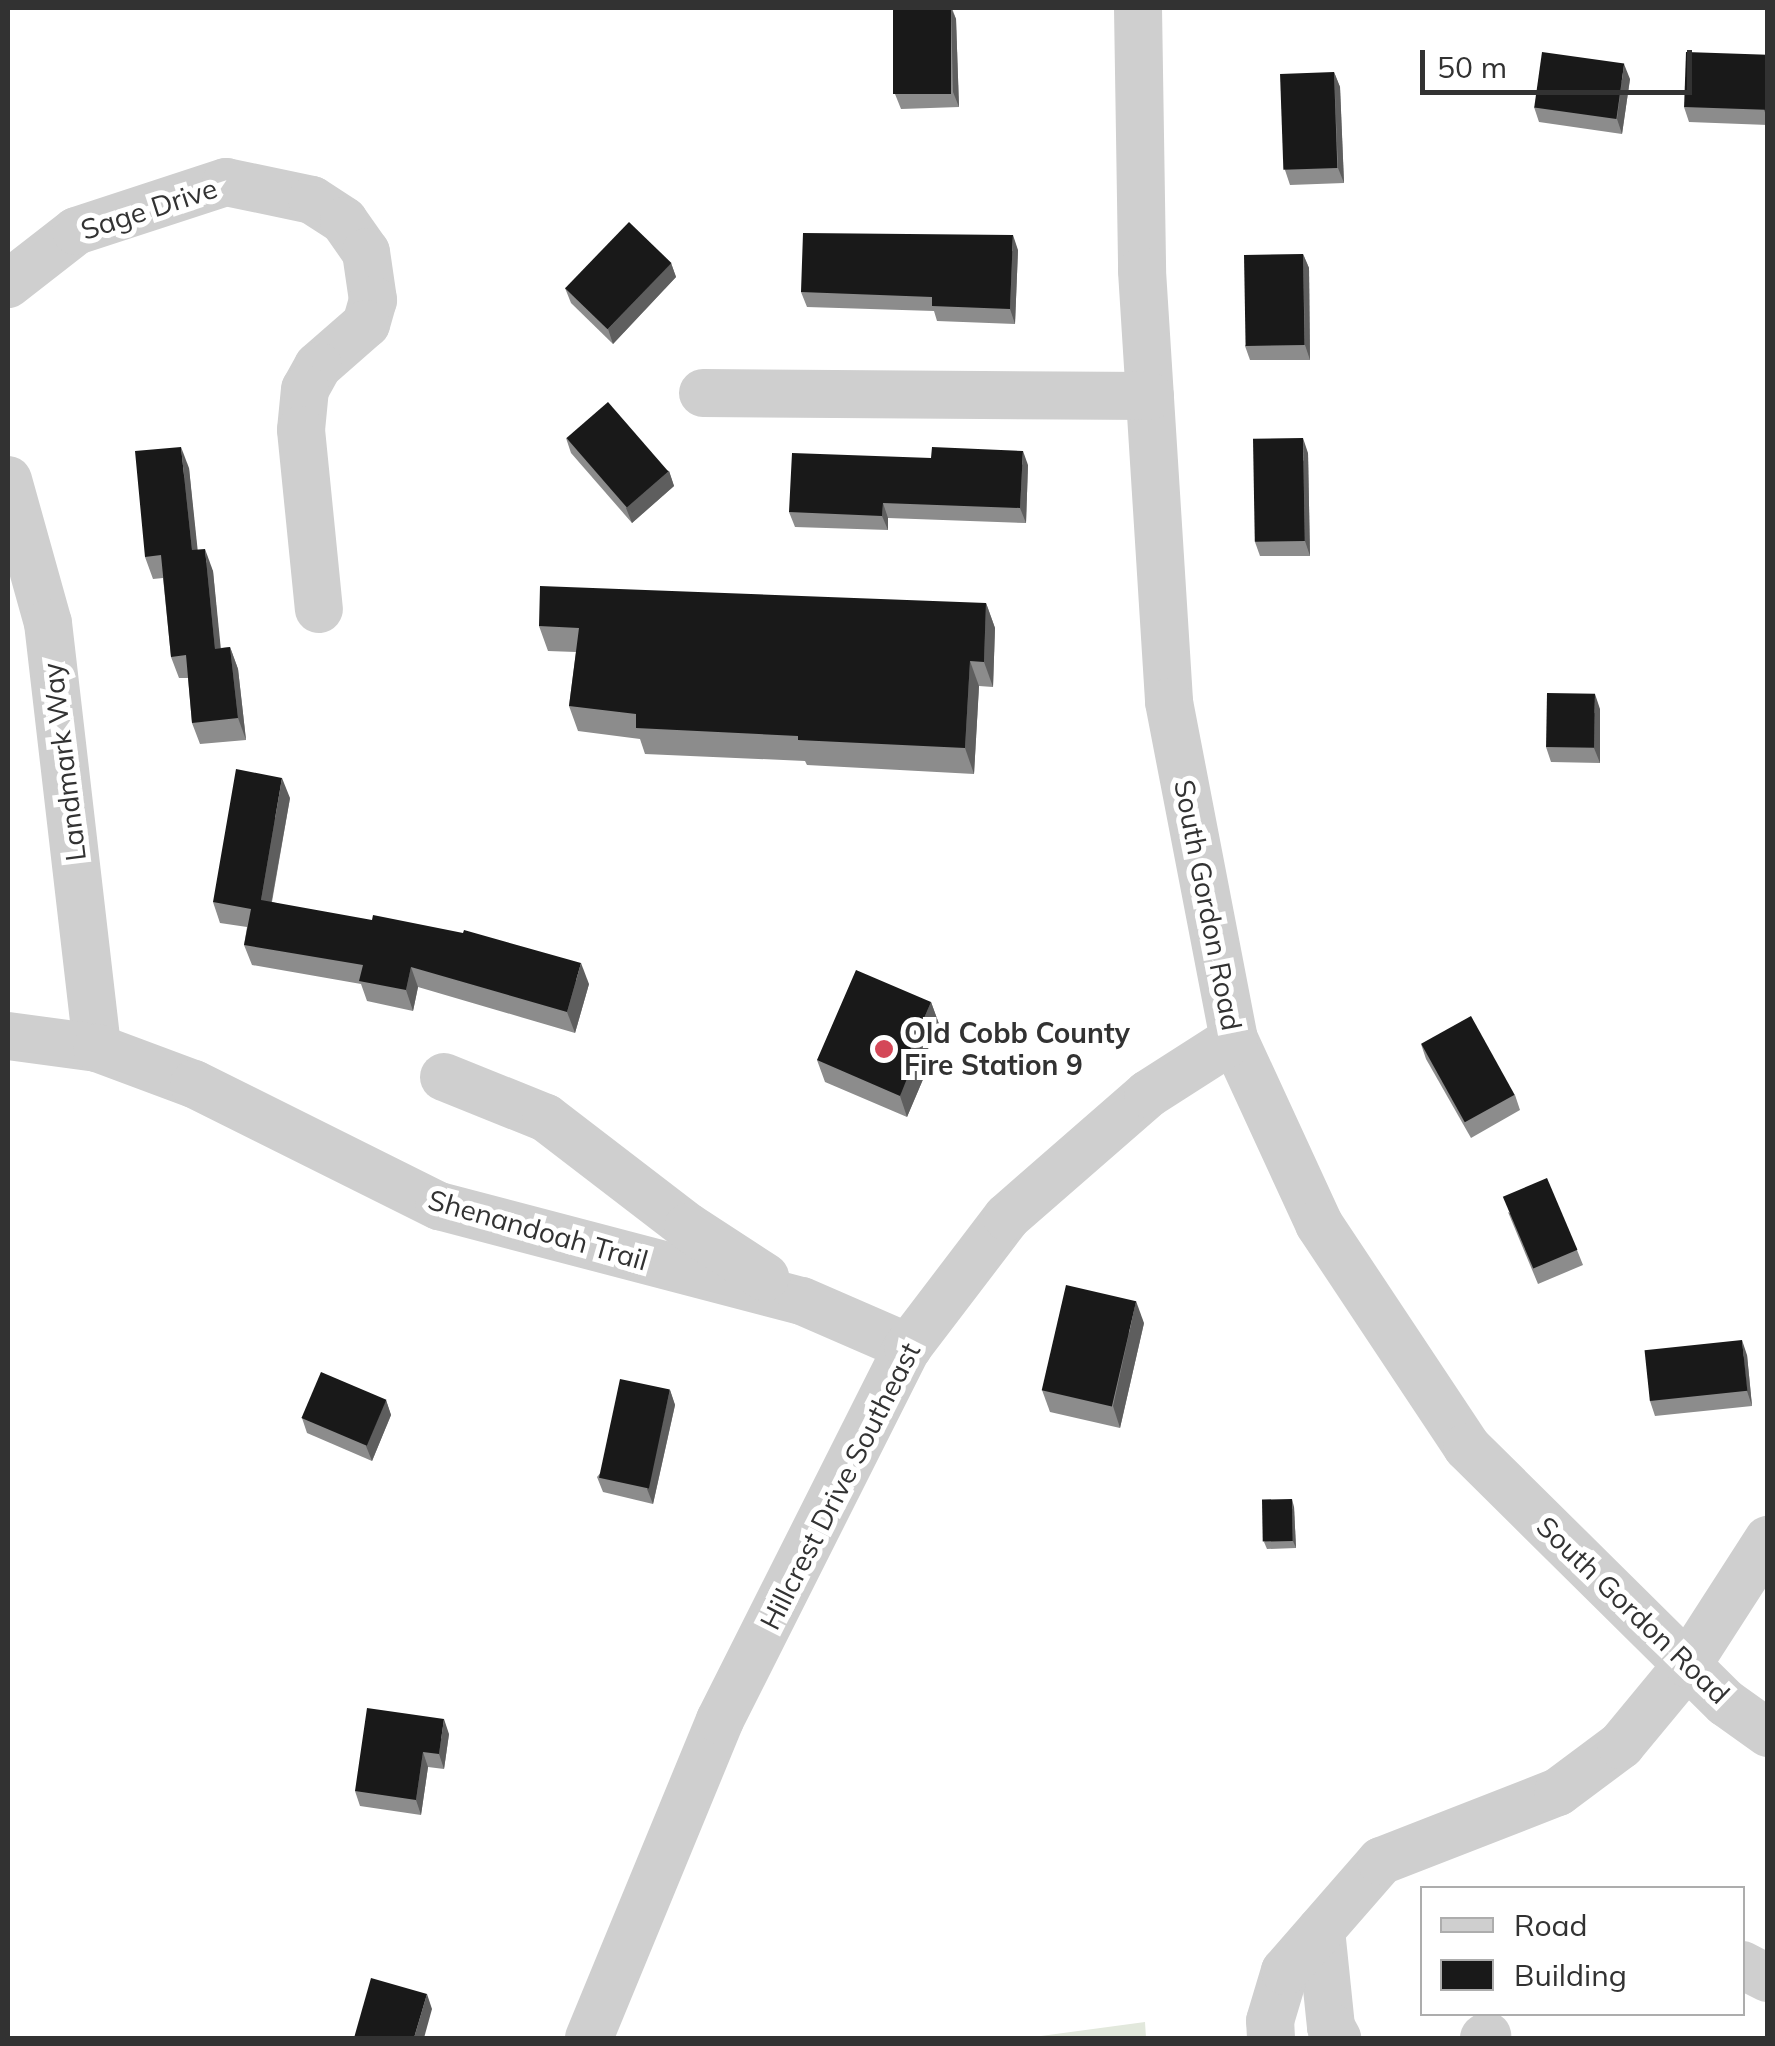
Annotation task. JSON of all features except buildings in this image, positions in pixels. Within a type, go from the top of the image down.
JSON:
[{"type":"street","name":"South Gordon Road","points":[[1138,8],[1142,271],[1169,702],[1234,1039],[1319,1224],[1467,1447],[1726,1703],[1768,1733]]},
{"type":"street","name":"Sage Drive","points":[[8,284],[76,230],[226,182],[312,200],[354,232],[366,252],[371,275],[370,312],[355,338],[318,366],[305,389],[301,430],[319,610]]},
{"type":"street","points":[[703,393],[1150,396]]},
{"type":"street","name":"Landmark Way","points":[[8,480],[48,622],[97,1048]]},
{"type":"street","name":"Shenandoah Trail","points":[[8,1036],[97,1048],[194,1084],[438,1206],[802,1301],[908,1346]]},
{"type":"street","name":"Hillcrest Drive Southeast","points":[[588,2038],[720,1720],[908,1346],[1007,1216],[1148,1094],[1234,1039]]},
{"type":"street","points":[[444,1077],[546,1118],[688,1227],[802,1301]]},
{"type":"street","points":[[1271,2038],[1270,2021],[1284,1971],[1381,1861],[1558,1792],[1621,1744],[1688,1664],[1768,1540]]},
{"type":"street","points":[[1321,1930],[1331,2027],[1336,2038]]},
{"type":"street","points":[[1745,1966],[1768,1978]]},
{"type":"shaded area","points":[[1145,2022],[1146,2038],[1026,2038]]},
{"type":"place","name":"Old Cobb County Fire Station 9","points":[[884,1049]]}]
